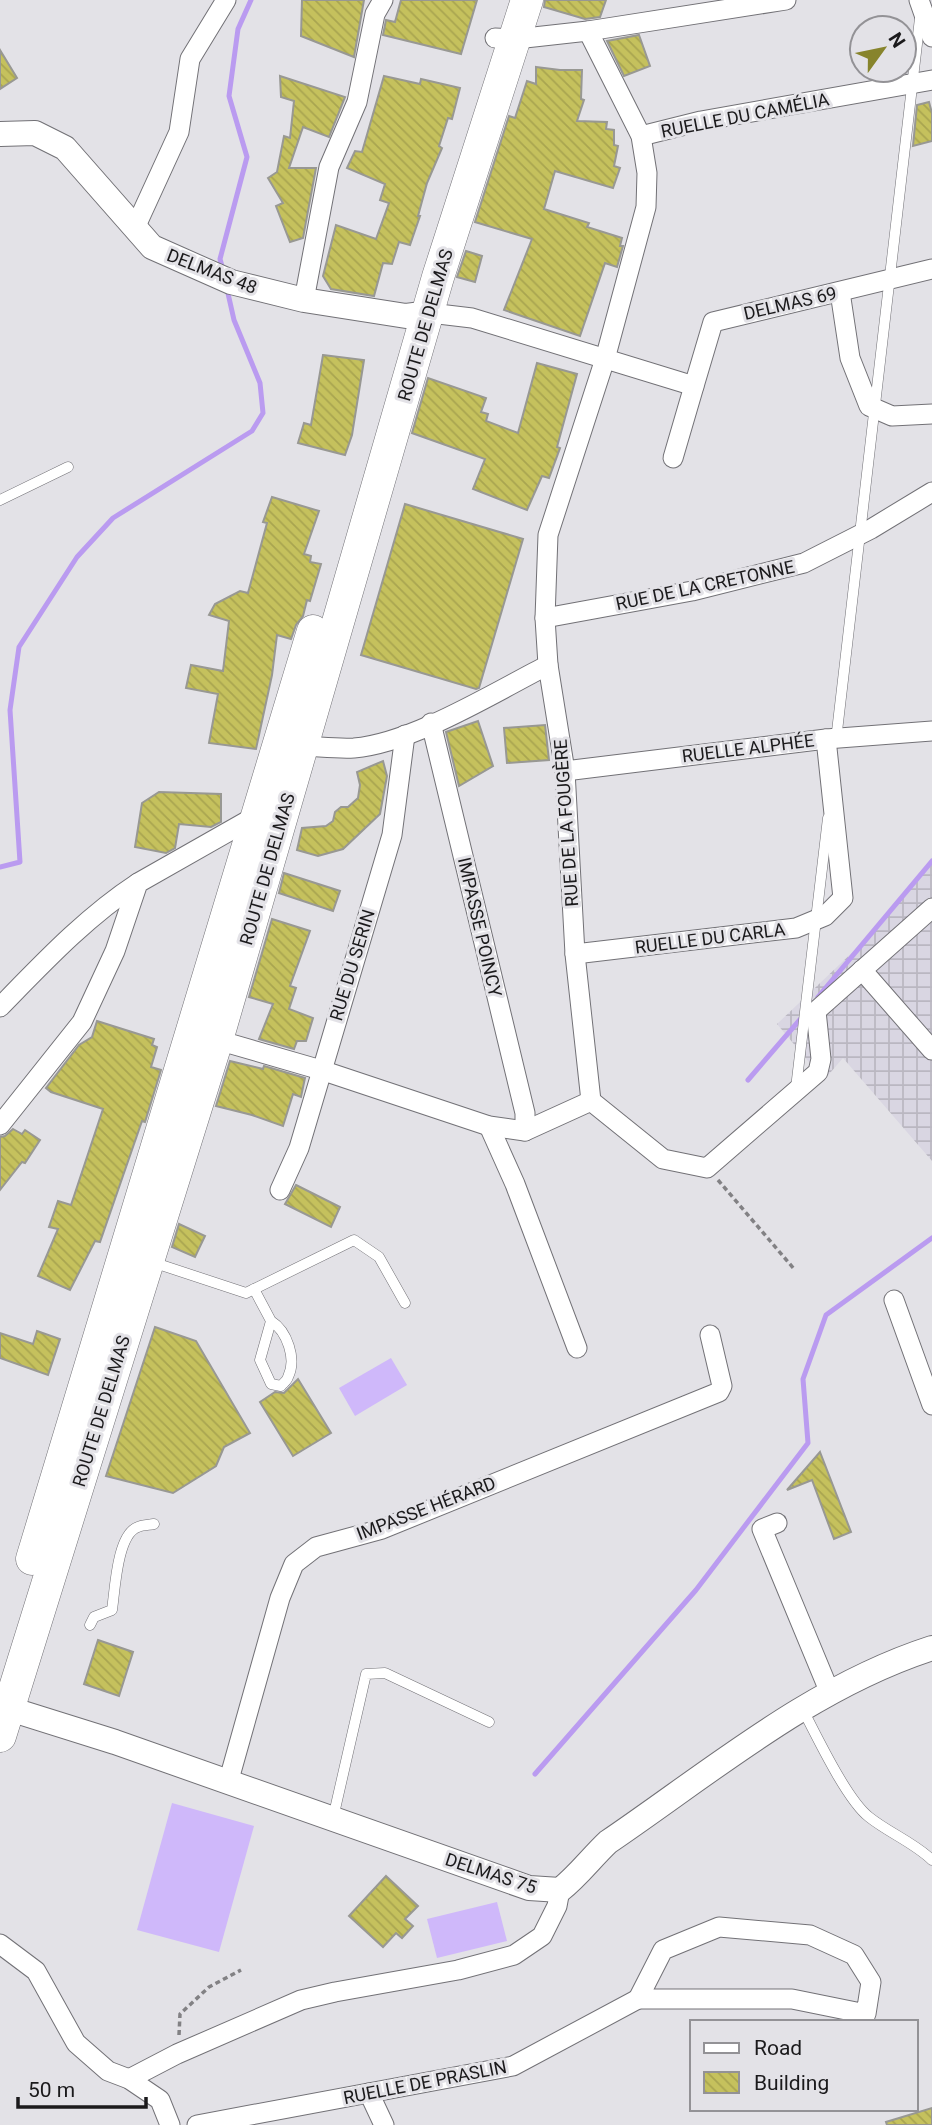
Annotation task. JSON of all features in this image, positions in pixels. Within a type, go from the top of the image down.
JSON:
[{"type":"main road","name":"ROUTE DE DELMAS","points":[[506,0],[506,38]]},
{"type":"main road","name":"ROUTE DE DELMAS","points":[[3,1716],[137,1256],[205,1036],[418,315],[506,38],[527,0]]},
{"type":"main road","name":"ROUTE DE DELMAS","points":[[205,1036],[256,816],[290,746]]},
{"type":"main road","name":"ROUTE DE DELMAS","points":[[0,1665],[137,1256]]},
{"type":"street","points":[[135,228],[179,132],[190,59],[226,0]]},
{"type":"street","points":[[293,298],[328,167],[357,102],[375,15],[383,0]]},
{"type":"street","points":[[506,38],[588,31],[786,0]]},
{"type":"street","points":[[920,0],[932,37]]},
{"type":"street","name":"RUE DE LA FOUGÈRE","points":[[588,31],[641,136],[647,173],[646,207],[605,359],[548,535],[545,618],[548,664],[565,771],[575,954],[592,1101]]},
{"type":"street","name":"RUELLE DU CAMÉLIA","points":[[641,136],[701,121],[932,80]]},
{"type":"street","name":"DELMAS 48","points":[[0,135],[35,133],[65,148],[152,247],[231,282],[293,298],[418,315]]},
{"type":"street","name":"DELMAS 69","points":[[673,458],[713,322],[932,269]]},
{"type":"street","points":[[840,292],[850,358],[869,406],[892,416],[932,414]]},
{"type":"street","points":[[418,315],[472,318],[694,386]]},
{"type":"street","name":"RUE DE LA CRETONNE","points":[[545,618],[692,591],[804,563],[871,529],[932,492]]},
{"type":"street","points":[[290,746],[355,748],[405,735],[548,664]]},
{"type":"street","name":"IMPASSE POINCY","points":[[431,723],[525,1113],[525,1131]]},
{"type":"street","name":"RUELLE ALPHÉE","points":[[565,771],[825,739],[932,731]]},
{"type":"street","name":"RUE DU SERIN","points":[[280,1190],[299,1148],[391,835],[405,735]]},
{"type":"street","name":"RUELLE DU CARLA","points":[[575,954],[796,928],[825,916],[843,898],[825,739]]},
{"type":"street","points":[[0,1007],[50,956],[111,901],[256,816]]},
{"type":"street","points":[[0,1125],[82,1022],[115,950],[138,883]]},
{"type":"street","points":[[205,1036],[321,1070],[489,1126],[525,1131],[592,1101],[663,1159],[707,1168],[818,1072],[820,1067],[816,1011],[932,908]]},
{"type":"street","points":[[862,970],[932,1050]]},
{"type":"street","points":[[489,1126],[515,1184],[577,1348]]},
{"type":"street","points":[[894,1300],[932,1405]]},
{"type":"street","name":"IMPASSE HÉRARD","points":[[228,1783],[280,1598],[294,1564],[316,1547],[382,1529],[719,1392],[722,1386],[710,1335]]},
{"type":"street","points":[[778,1523],[762,1529],[830,1693]]},
{"type":"street","name":"DELMAS 75","points":[[3,1716],[115,1742],[529,1888],[560,1890],[578,1877],[592,1857],[608,1842],[716,1765],[830,1693],[895,1660],[932,1648]]},
{"type":"street","points":[[129,2080],[177,2054],[301,2000],[458,1970],[514,1955],[542,1936],[557,1906],[560,1890]]},
{"type":"street","points":[[719,1927],[810,1935],[854,1955],[871,1982],[866,2014],[792,1999],[638,1999],[663,1950],[719,1927]]},
{"type":"street","points":[[0,1944],[36,1971],[76,2043],[108,2071],[129,2080],[160,2100],[170,2125]]},
{"type":"street","name":"RUELLE DE PRASLIN","points":[[197,2125],[513,2066],[638,1999]]},
{"type":"street","points":[[369,2093],[384,2125]]},
{"type":"lane","points":[[796,1091],[920,0]]},
{"type":"lane","points":[[0,500],[68,467]]},
{"type":"lane","points":[[137,1256],[246,1293],[354,1240],[379,1257],[405,1303]]},
{"type":"lane","points":[[254,1289],[271,1321],[279,1326],[287,1340],[291,1356],[289,1377],[281,1386],[271,1384],[260,1360],[271,1321]]},
{"type":"lane","points":[[90,1625],[94,1617],[112,1610],[115,1578],[127,1535],[136,1527],[155,1524]]},
{"type":"lane","points":[[332,1818],[366,1674],[385,1673],[489,1723]]},
{"type":"lane","points":[[803,1710],[850,1795],[867,1816],[918,1847],[932,1860]]},
{"type":"path","points":[[707,1168],[795,1270]]},
{"type":"path","points":[[177,2054],[180,2014],[209,1987],[241,1970]]},
{"type":"shaded area","points":[[932,860],[932,1161],[843,1058],[824,1080],[777,1024],[881,925]]},
{"type":"shaded area","points":[[391,1358],[407,1385],[355,1416],[339,1388]]},
{"type":"shaded area","points":[[172,1803],[254,1826],[219,1952],[137,1930]]},
{"type":"shaded area","points":[[497,1902],[507,1941],[437,1958],[427,1919]]},
{"type":"building","points":[[302,0],[364,0],[354,57],[301,36]]},
{"type":"building","points":[[401,0],[477,0],[461,54],[383,35],[386,20],[395,22]]},
{"type":"building","points":[[545,0],[606,0],[600,17],[585,19],[544,7]]},
{"type":"building","points":[[639,35],[650,66],[624,76],[607,41]]},
{"type":"building","points":[[0,50],[17,78],[0,89]]},
{"type":"building","points":[[536,67],[582,70],[581,99],[584,100],[577,121],[607,122],[606,129],[614,130],[614,145],[618,146],[614,166],[620,168],[613,188],[555,171],[544,209],[589,223],[587,227],[622,238],[620,246],[623,246],[617,267],[605,263],[580,336],[504,310],[532,239],[475,222],[509,116],[515,118],[527,81],[536,84]]},
{"type":"building","points":[[280,76],[345,97],[329,137],[303,127],[289,168],[316,168],[303,238],[290,242],[276,206],[283,203],[268,178],[277,172],[284,136],[290,138],[294,101],[281,97]]},
{"type":"building","points":[[384,76],[420,84],[421,79],[460,88],[452,119],[448,118],[439,146],[442,148],[427,183],[410,245],[399,242],[392,264],[383,263],[374,296],[331,289],[323,276],[336,225],[376,239],[389,203],[380,200],[385,184],[347,168],[355,151],[362,152]]},
{"type":"building","points":[[929,102],[932,113],[932,141],[913,146],[917,105]]},
{"type":"building","points":[[466,251],[482,256],[475,282],[457,277]]},
{"type":"building","points":[[323,355],[364,360],[352,435],[345,455],[298,443],[304,423],[311,425]]},
{"type":"building","points":[[537,363],[577,374],[557,447],[560,448],[549,478],[542,476],[527,510],[473,489],[485,459],[412,433],[428,378],[486,398],[481,412],[488,414],[486,421],[518,433]]},
{"type":"building","points":[[272,497],[319,511],[304,554],[311,556],[310,562],[321,564],[310,601],[307,600],[303,616],[291,639],[277,635],[272,675],[256,749],[209,743],[218,694],[186,688],[191,665],[223,671],[229,621],[209,615],[215,604],[240,591],[248,593],[267,523],[263,522]]},
{"type":"building","points":[[405,504],[523,539],[479,688],[361,655]]},
{"type":"building","points":[[478,721],[493,766],[459,786],[446,732]]},
{"type":"building","points":[[545,725],[549,760],[507,763],[504,728]]},
{"type":"building","points":[[383,761],[387,776],[380,814],[343,849],[318,856],[297,850],[302,828],[326,826],[333,821],[335,812],[341,807],[348,807],[358,798],[360,785],[357,772]]},
{"type":"building","points":[[159,792],[221,794],[221,822],[211,827],[179,824],[175,848],[166,853],[135,847],[142,803]]},
{"type":"building","points":[[284,873],[340,891],[333,911],[279,893]]},
{"type":"building","points":[[272,919],[310,931],[290,986],[296,988],[289,1009],[313,1018],[306,1041],[297,1041],[294,1049],[259,1039],[273,1004],[249,997]]},
{"type":"building","points":[[97,1021],[154,1039],[152,1045],[157,1047],[151,1067],[161,1070],[145,1122],[142,1121],[100,1242],[95,1241],[70,1290],[38,1276],[58,1229],[49,1227],[58,1201],[71,1205],[103,1109],[46,1088],[79,1045],[92,1037]]},
{"type":"building","points":[[230,1061],[263,1069],[264,1066],[305,1078],[301,1097],[293,1094],[283,1126],[216,1106]]},
{"type":"building","points":[[13,1129],[22,1134],[25,1130],[40,1140],[25,1163],[22,1162],[0,1190],[0,1137]]},
{"type":"building","points":[[296,1185],[340,1207],[331,1227],[285,1204]]},
{"type":"building","points":[[179,1224],[205,1236],[195,1257],[172,1247]]},
{"type":"building","points":[[155,1327],[196,1341],[250,1433],[224,1447],[216,1466],[173,1493],[106,1476]]},
{"type":"building","points":[[37,1331],[60,1339],[48,1375],[0,1358],[0,1333],[33,1344]]},
{"type":"building","points":[[298,1379],[331,1433],[293,1456],[260,1402],[275,1392],[284,1393]]},
{"type":"building","points":[[820,1452],[851,1532],[834,1539],[812,1480],[787,1490]]},
{"type":"building","points":[[98,1640],[133,1652],[119,1696],[84,1684]]},
{"type":"building","points":[[386,1876],[418,1906],[405,1919],[413,1926],[402,1938],[396,1933],[383,1947],[349,1916]]},
{"type":"building","points":[[932,2108],[932,2125],[887,2125],[886,2122]]},
{"type":"waterway","points":[[223,270],[220,259],[247,157],[229,96],[238,29],[251,0]]},
{"type":"waterway","points":[[0,867],[20,862],[10,710],[19,647],[77,557],[113,518],[252,431],[263,413],[260,383],[234,320],[227,289]]},
{"type":"waterway","points":[[818,997],[932,861]]},
{"type":"waterway","points":[[748,1080],[803,1016]]},
{"type":"waterway","points":[[535,1774],[696,1590],[808,1443],[803,1379],[826,1315],[932,1238]]}]
